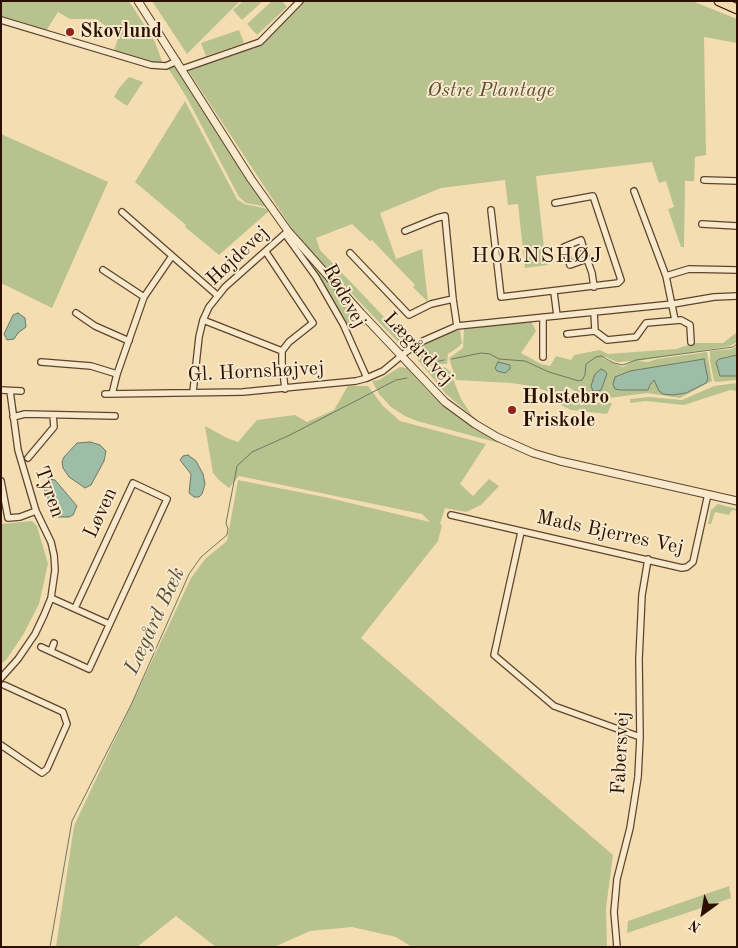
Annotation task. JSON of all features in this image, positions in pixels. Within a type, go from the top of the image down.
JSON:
[{"type":"main road","points":[[719,1],[737,9]]},
{"type":"street","name":"Lægårdvej","points":[[138,1],[287,233],[451,406],[475,424],[515,446],[560,461],[737,501]]},
{"type":"street","points":[[182,69],[260,42],[300,1]]},
{"type":"street","points":[[1,20],[151,64],[166,66],[177,61]]},
{"type":"street","points":[[704,180],[737,181]]},
{"type":"street","points":[[634,191],[666,276],[675,320]]},
{"type":"street","points":[[491,210],[501,297],[618,283],[621,280],[593,196],[555,203]]},
{"type":"street","points":[[122,212],[217,295]]},
{"type":"street","points":[[405,232],[445,216],[453,298],[458,326]]},
{"type":"street","points":[[702,224],[737,226]]},
{"type":"street","name":"Højdevej","points":[[193,392],[199,337],[203,320],[217,295],[287,233]]},
{"type":"street","name":"Rødevej","points":[[287,233],[344,324],[367,378]]},
{"type":"street","points":[[588,259],[570,265],[564,247],[581,240],[588,259],[594,287]]},
{"type":"street","points":[[266,252],[313,323],[289,342],[282,351],[285,389]]},
{"type":"street","points":[[350,253],[409,315],[431,304],[453,298]]},
{"type":"street","points":[[112,394],[117,374],[144,297],[172,256]]},
{"type":"street","points":[[666,276],[689,269],[737,270]]},
{"type":"street","points":[[102,270],[144,297]]},
{"type":"street","points":[[554,292],[557,316]]},
{"type":"street","name":"Gl. Hornshøjvej","points":[[105,394],[243,392],[344,383],[367,378],[383,371],[423,341],[458,326],[737,296]]},
{"type":"street","points":[[594,312],[595,331]]},
{"type":"street","points":[[76,313],[95,326],[129,341]]},
{"type":"street","points":[[543,317],[543,357]]},
{"type":"street","points":[[203,320],[282,351]]},
{"type":"street","points":[[567,334],[595,331],[606,340],[636,337],[646,324],[681,320],[690,325],[691,342]]},
{"type":"street","points":[[40,362],[91,366],[117,374]]},
{"type":"street","points":[[1,390],[21,391]]},
{"type":"street","name":"Tyren","points":[[1,678],[18,659],[35,634],[51,598],[54,583],[54,555],[51,542],[36,511],[18,450],[10,391]]},
{"type":"street","points":[[13,417],[25,414],[115,416]]},
{"type":"street","points":[[28,458],[54,427],[54,415]]},
{"type":"street","points":[[1,481],[8,518],[20,517],[36,511]]},
{"type":"street","name":"Løven","points":[[41,647],[89,669],[168,498],[133,483],[75,608]]},
{"type":"street","name":"Mads Bjerres Vej","points":[[451,515],[682,568],[690,566],[693,562],[708,494]]},
{"type":"street","points":[[521,532],[494,655],[554,706],[640,737]]},
{"type":"street","name":"Fabersvej","points":[[618,947],[615,899],[617,879],[634,808],[638,777],[640,737],[639,659],[642,596],[648,559]]},
{"type":"street","points":[[51,598],[109,624]]},
{"type":"street","points":[[51,651],[54,643]]},
{"type":"street","points":[[1,745],[42,773],[47,769],[67,724],[62,712],[4,685]]},
{"type":"green space","points":[[1,1],[129,1],[155,42],[163,64],[114,51],[119,35],[96,19],[70,19],[58,12],[46,31],[1,18]]},
{"type":"green space","points":[[152,1],[240,1],[187,54]]},
{"type":"green space","points":[[243,1],[263,1],[242,20],[233,10]]},
{"type":"green space","points":[[272,1],[282,1],[287,7],[257,35],[247,24]]},
{"type":"green space","name":"Østre Plantage","points":[[302,1],[692,1],[737,19],[737,43],[704,37],[706,155],[695,157],[694,181],[685,181],[684,247],[681,247],[668,209],[674,207],[666,181],[659,183],[652,162],[536,176],[545,257],[548,265],[525,268],[518,204],[508,205],[505,180],[441,188],[380,213],[396,259],[422,249],[428,302],[413,287],[415,285],[372,240],[370,241],[352,224],[316,238],[320,250],[409,343],[401,345],[312,252],[291,227],[187,69],[256,47]]},
{"type":"green space","points":[[239,30],[244,43],[206,56],[201,43]]},
{"type":"green space","points":[[175,66],[252,187],[267,207],[246,203],[239,197],[187,98],[168,68]]},
{"type":"green space","points":[[129,77],[143,82],[127,106],[114,97]]},
{"type":"green space","points":[[185,101],[237,199],[244,204],[264,208],[269,211],[219,255],[135,182]]},
{"type":"green space","points":[[1,134],[108,182],[52,308],[1,283]]},
{"type":"green space","points":[[312,265],[347,303],[365,325],[351,330]]},
{"type":"green space","points":[[531,321],[536,331],[521,353],[541,364],[550,366],[556,356],[571,360],[574,355],[600,350],[608,354],[676,349],[695,343],[723,343],[737,332],[737,342],[730,346],[637,361],[648,362],[707,352],[712,381],[680,398],[647,393],[602,399],[582,396],[567,386],[565,387],[576,397],[583,400],[612,403],[607,414],[571,410],[553,401],[550,392],[531,386],[456,380],[449,358],[463,348],[464,329]],"holes":[[[606,357],[617,362],[633,361],[623,367],[602,358]],[[704,359],[706,383],[686,393],[673,395],[659,391],[655,380],[649,385],[630,371]]]},
{"type":"green space","points":[[460,330],[462,343],[448,354],[447,364],[437,364],[427,369],[428,371],[436,367],[444,367],[450,371],[461,399],[473,417],[446,394],[412,353],[416,348],[436,337]]},
{"type":"green space","points":[[737,346],[737,355],[724,357],[720,376],[737,376],[737,380],[714,381],[710,351],[732,349]]},
{"type":"green space","points":[[400,367],[407,368],[428,391],[448,408],[500,442],[417,421],[391,407],[379,394],[372,381],[379,380]]},
{"type":"green space","points":[[737,383],[737,391],[730,390],[684,405],[645,401],[630,403],[630,399],[649,397],[682,400],[714,386]]},
{"type":"green space","points":[[348,386],[368,386],[383,406],[400,421],[486,444],[460,484],[473,496],[489,479],[499,486],[481,505],[466,512],[445,508],[440,524],[442,525],[438,541],[361,638],[613,855],[606,908],[607,947],[412,947],[396,937],[352,927],[310,931],[274,947],[216,947],[176,916],[137,947],[56,947],[74,826],[191,578],[206,558],[227,541],[238,480],[329,498],[430,522],[422,514],[239,476],[229,488],[213,473],[205,426],[238,442],[257,420],[295,415],[307,422],[334,410]]},
{"type":"green space","points":[[718,504],[737,509],[737,511],[732,510],[729,515],[715,512],[711,524],[708,524],[711,510]]},
{"type":"green space","points":[[32,521],[37,526],[48,564],[39,604],[23,635],[6,660],[1,664],[1,524]]},
{"type":"green space","points":[[729,886],[731,898],[627,933],[628,921]]},
{"type":"shaded area","points":[[18,313],[25,318],[26,327],[14,339],[7,340],[4,334],[13,315]]},
{"type":"shaded area","points":[[737,355],[737,376],[720,376],[716,362],[719,359]]},
{"type":"shaded area","points":[[704,359],[708,379],[706,383],[686,393],[663,394],[659,391],[654,380],[648,390],[620,390],[615,389],[613,384],[615,377],[630,371]]},
{"type":"shaded area","points":[[498,362],[510,365],[510,369],[505,373],[497,371],[495,368]]},
{"type":"shaded area","points":[[601,369],[607,374],[601,390],[593,391],[591,386],[595,374]]},
{"type":"shaded area","points":[[90,442],[100,445],[106,451],[104,461],[91,485],[85,488],[69,477],[63,468],[62,462],[64,457],[77,443]]},
{"type":"shaded area","points":[[188,455],[196,461],[203,474],[205,484],[199,497],[194,497],[189,493],[191,474],[180,460],[183,456]]},
{"type":"shaded area","points":[[49,479],[55,480],[77,506],[73,515],[58,517],[44,489],[45,482]]},
{"type":"waterway","name":"Lægård Bæk","points":[[452,359],[481,353],[490,354],[499,359],[525,361],[549,372],[579,381],[585,375],[586,364],[596,357],[601,356],[614,363],[623,365],[636,360],[733,347],[737,344]]},
{"type":"waterway","name":"Lægård Bæk","points":[[426,364],[444,360]]},
{"type":"waterway","name":"Lægård Bæk","points":[[50,947],[72,821],[131,705],[189,574],[201,557],[227,535],[226,523],[237,466],[252,452],[290,435],[396,380],[407,378]]},
{"type":"place","name":"Skovlund","points":[[70,32]]},
{"type":"place","name":"Holstebro Friskole","points":[[512,410]]},
{"type":"district","name":"HORNSHØJ","points":[[537,256]]}]
